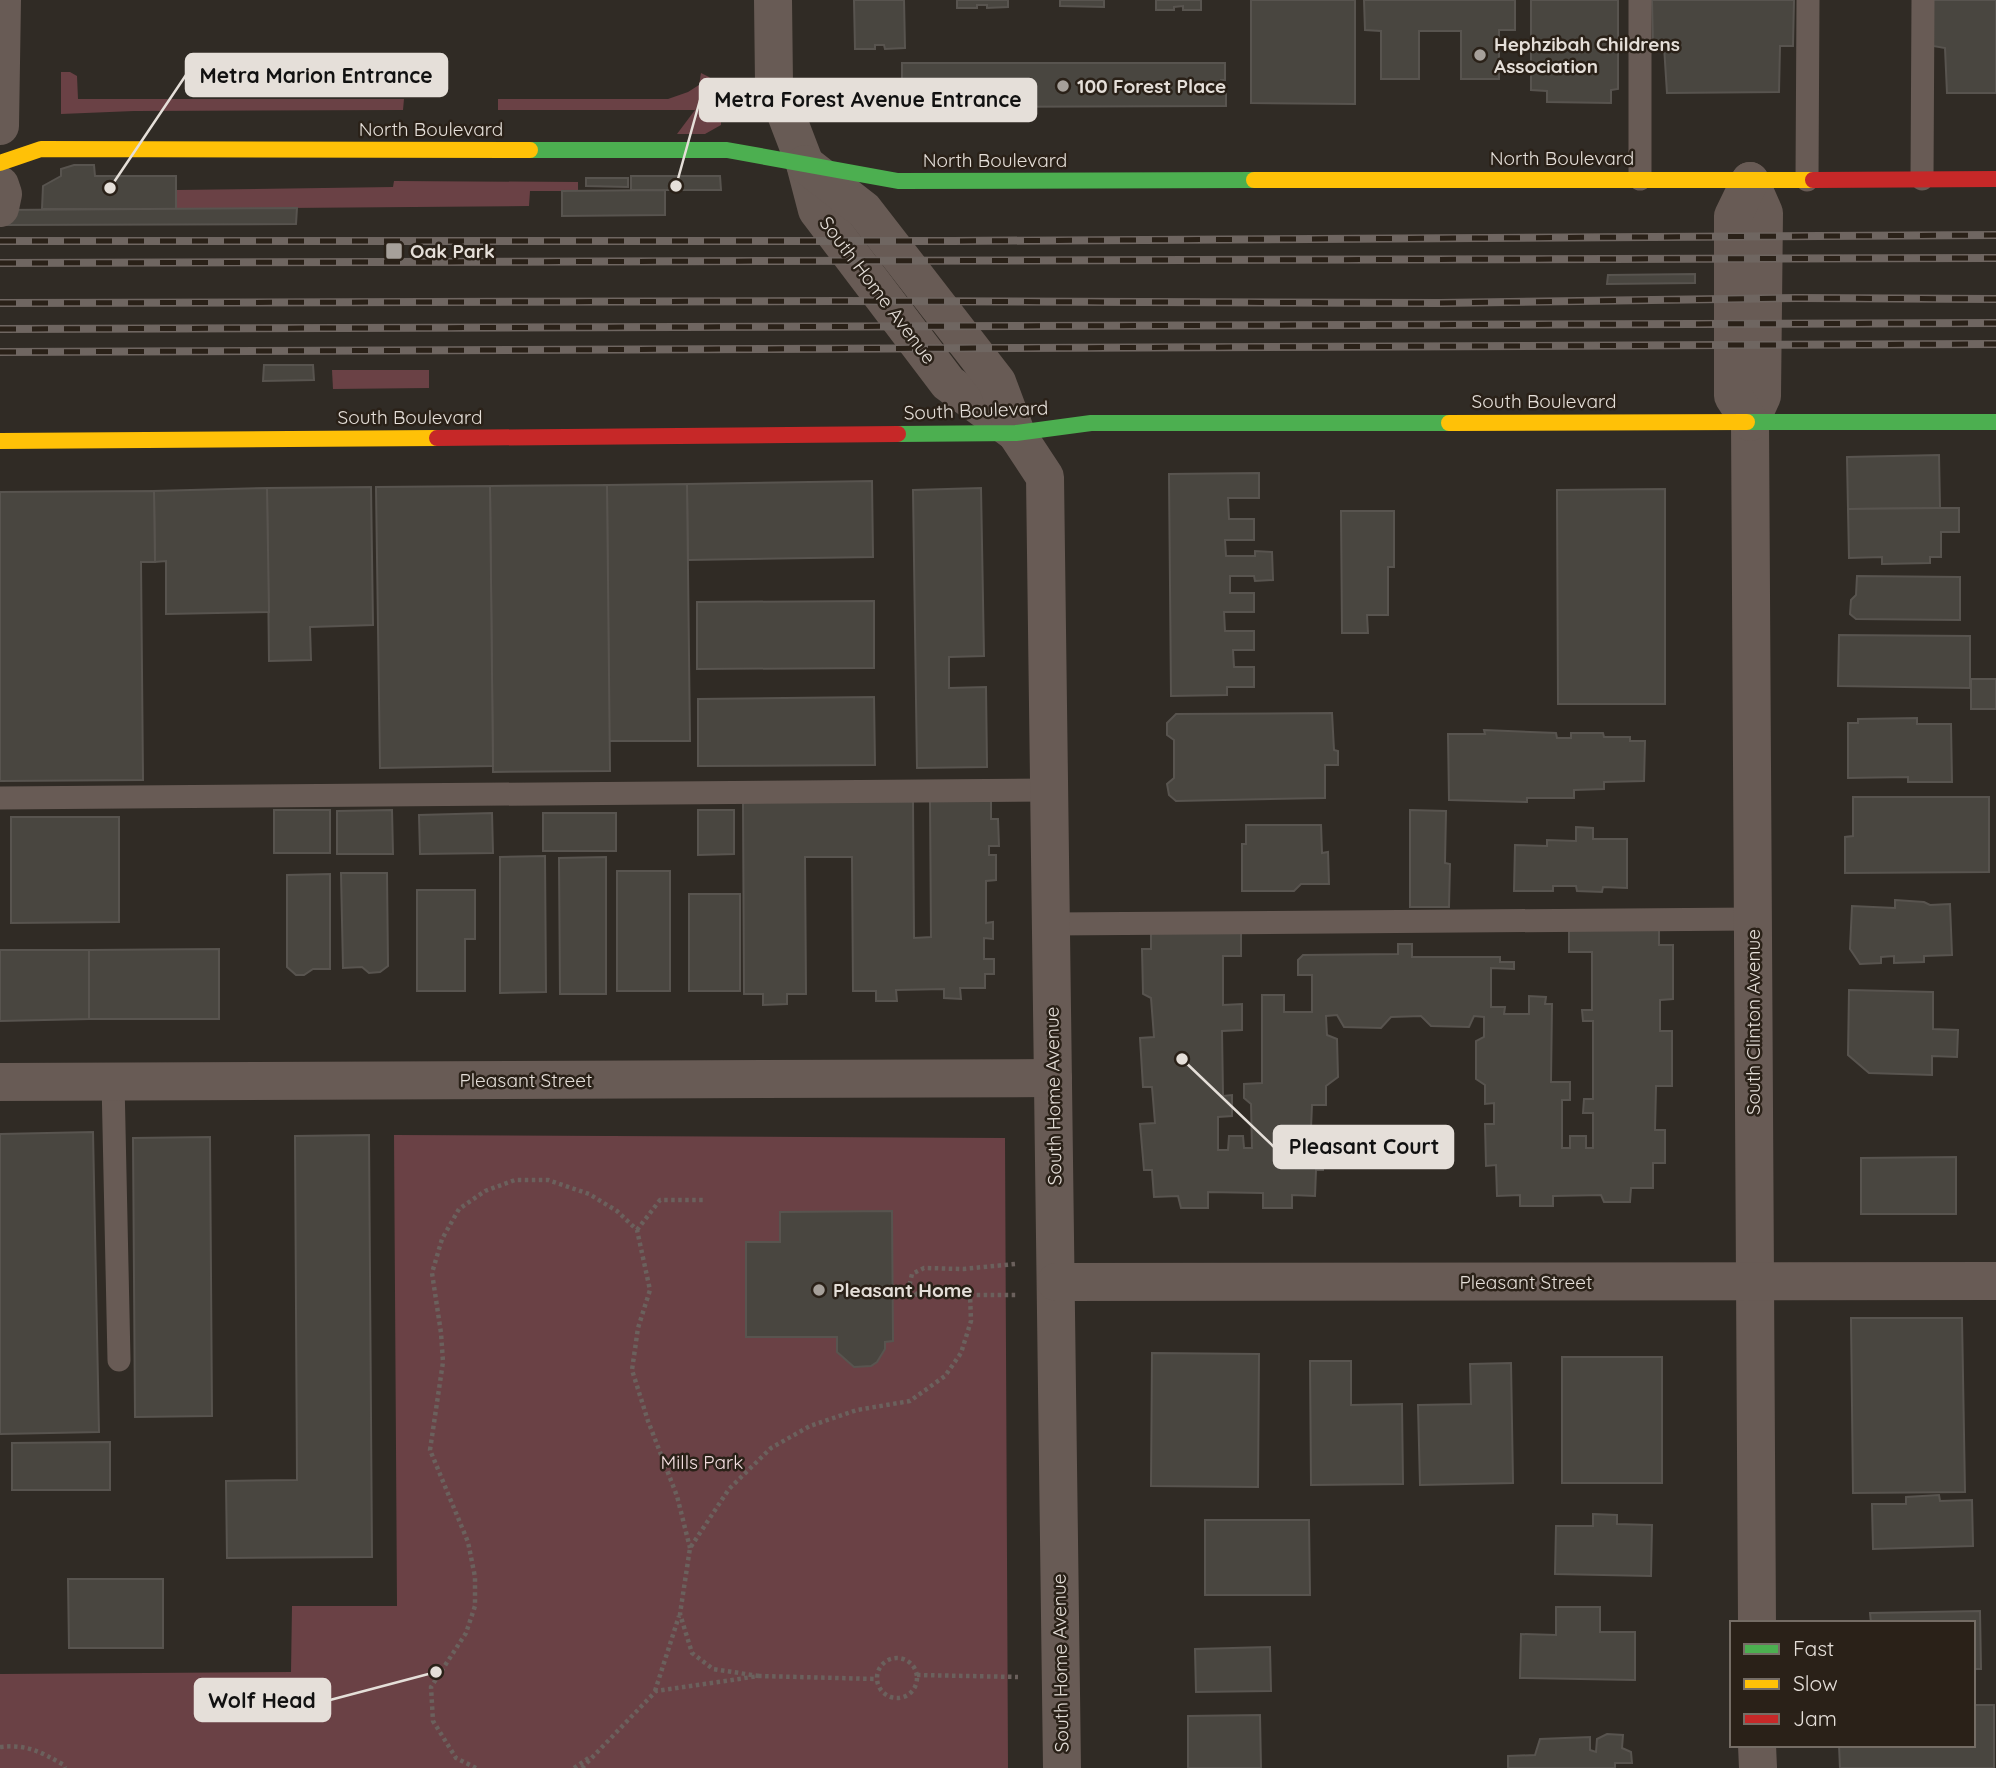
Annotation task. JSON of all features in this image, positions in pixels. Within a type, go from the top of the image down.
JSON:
[{"type":"street","points":[[0,126],[2,0]]},
{"type":"street","points":[[773,0],[774,83],[805,164]]},
{"type":"street","name":"North Boulevard","points":[[0,163],[41,149],[727,150],[898,181],[1996,179]]},
{"type":"street","name":"South Home Avenue","points":[[805,164],[864,210],[997,382],[1016,433],[1045,477],[1062,1768]]},
{"type":"street","points":[[1750,181],[1733,216],[1733,396],[1751,422]]},
{"type":"street","points":[[0,185],[3,194],[0,208]]},
{"type":"street","name":"South Clinton Avenue","points":[[1751,422],[1756,1621]]},
{"type":"street","name":"South Boulevard","points":[[0,441],[1016,433],[1091,423],[1996,422]]},
{"type":"street","name":"Pleasant Street","points":[[0,1082],[1053,1078]]},
{"type":"street","name":"Pleasant Street","points":[[1056,1282],[1996,1281]]},
{"type":"street","points":[[1757,1747],[1758,1768]]},
{"type":"lane","points":[[1640,0],[1640,179]]},
{"type":"lane","points":[[1808,0],[1808,180]]},
{"type":"lane","points":[[1922,179],[1923,0]]},
{"type":"lane","points":[[0,798],[1049,790]]},
{"type":"lane","points":[[1051,924],[1752,919]]},
{"type":"lane","points":[[113,1081],[119,1360]]},
{"type":"path","points":[[476,1768],[456,1758],[433,1721],[431,1687],[466,1633],[475,1606],[475,1577],[468,1542],[430,1450],[443,1362],[432,1273],[442,1239],[459,1209],[485,1191],[515,1180],[548,1180],[589,1194],[617,1212],[637,1230],[650,1290],[638,1328],[632,1370],[677,1496],[690,1548],[680,1614],[655,1692],[582,1768]]},
{"type":"path","points":[[637,1230],[660,1200],[704,1200]]},
{"type":"path","points":[[1015,1264],[963,1269],[924,1268],[912,1274],[909,1287],[916,1295],[1016,1295]]},
{"type":"path","points":[[690,1548],[729,1489],[771,1448],[810,1426],[857,1410],[910,1401],[945,1377],[961,1353],[971,1321],[970,1294]]},
{"type":"path","points":[[680,1614],[692,1653],[713,1669],[759,1676],[877,1679]]},
{"type":"path","points":[[892,1658],[906,1660],[916,1668],[917,1675],[915,1688],[899,1699],[881,1691],[877,1679],[880,1666],[892,1658]]},
{"type":"path","points":[[917,1675],[1018,1677]]},
{"type":"path","points":[[655,1692],[759,1676]]},
{"type":"path","points":[[0,1746],[18,1745],[40,1752],[65,1768]]},
{"type":"path","points":[[574,1768],[600,1751]]},
{"type":"green space","points":[[61,72],[70,72],[77,76],[78,99],[404,99],[403,110],[134,111],[61,114]]},
{"type":"green space","points":[[701,73],[721,88],[721,125],[705,134],[677,134],[695,110],[498,110],[498,99],[668,99],[699,85]]},
{"type":"green space","points":[[394,181],[578,182],[578,191],[530,191],[529,206],[176,209],[176,190],[393,187]]},
{"type":"green space","points":[[332,370],[429,370],[429,388],[333,389]]},
{"type":"green space","name":"Mills Park","points":[[394,1135],[1005,1138],[1008,1768],[0,1768],[0,1674],[291,1672],[292,1606],[397,1606]]},
{"type":"building","points":[[854,0],[904,0],[905,48],[885,49],[884,45],[875,45],[875,49],[855,49]]},
{"type":"building","points":[[957,0],[1008,0],[1008,7],[987,8],[987,5],[977,5],[977,8],[957,8]]},
{"type":"building","points":[[1060,0],[1104,0],[1104,7],[1060,6]]},
{"type":"building","points":[[1156,0],[1201,0],[1201,10],[1183,10],[1183,6],[1174,7],[1174,10],[1156,10]]},
{"type":"building","name":"100 Forest Place","points":[[1251,0],[1355,0],[1355,104],[1251,103]]},
{"type":"building","name":"Hephzibah Childrens Association","points":[[1364,0],[1515,0],[1515,30],[1499,30],[1499,79],[1461,79],[1461,31],[1419,31],[1419,79],[1381,79],[1381,31],[1365,30]]},
{"type":"building","points":[[1531,0],[1618,0],[1618,89],[1611,90],[1611,103],[1547,102],[1547,91],[1531,90]]},
{"type":"building","points":[[1652,0],[1794,0],[1793,46],[1780,46],[1779,92],[1667,93],[1664,46],[1653,47]]},
{"type":"building","points":[[1933,0],[1996,0],[1996,93],[1947,93],[1945,48],[1933,46]]},
{"type":"building","name":"100 Forest Place","points":[[902,63],[1225,63],[1225,80],[1221,80],[1221,90],[1226,90],[1226,106],[902,107],[902,91],[906,91],[906,81],[902,81]]},
{"type":"building","points":[[74,165],[94,165],[95,176],[176,176],[176,209],[42,209],[43,186],[61,176],[61,169]]},
{"type":"building","points":[[631,176],[720,176],[721,190],[631,190]]},
{"type":"building","points":[[586,178],[628,178],[628,187],[586,186]]},
{"type":"building","points":[[665,190],[665,215],[562,216],[562,191]]},
{"type":"building","points":[[297,208],[296,224],[0,225],[0,210]]},
{"type":"building","points":[[1695,274],[1695,283],[1607,284],[1608,275]]},
{"type":"building","points":[[264,365],[313,365],[314,380],[263,381]]},
{"type":"building","points":[[1939,455],[1940,508],[1848,509],[1847,457]]},
{"type":"building","points":[[1259,473],[1259,498],[1228,498],[1229,519],[1254,519],[1254,540],[1225,540],[1226,556],[1255,556],[1255,551],[1272,552],[1273,580],[1255,581],[1254,576],[1230,576],[1230,593],[1254,593],[1254,612],[1224,612],[1225,631],[1254,631],[1254,650],[1233,650],[1234,667],[1254,667],[1254,687],[1227,687],[1227,695],[1171,696],[1169,474]]},
{"type":"building","points":[[872,481],[873,557],[688,560],[687,484]]},
{"type":"building","points":[[687,484],[690,741],[609,741],[607,485]]},
{"type":"building","points":[[607,485],[610,771],[493,772],[490,486]]},
{"type":"building","points":[[490,486],[493,766],[380,768],[376,487]]},
{"type":"building","points":[[371,487],[373,625],[310,627],[311,660],[269,661],[267,488]]},
{"type":"building","points":[[267,488],[269,612],[166,614],[166,561],[155,562],[154,491]]},
{"type":"building","points":[[981,488],[984,656],[949,657],[949,688],[986,687],[987,767],[917,768],[913,490]]},
{"type":"building","points":[[1665,489],[1665,704],[1558,704],[1557,490]]},
{"type":"building","points":[[154,491],[155,562],[141,562],[143,780],[0,781],[0,492]]},
{"type":"building","points":[[1959,508],[1959,532],[1941,532],[1941,557],[1930,557],[1930,563],[1882,564],[1882,557],[1849,558],[1848,509]]},
{"type":"building","points":[[1341,511],[1394,511],[1394,567],[1388,567],[1388,615],[1367,615],[1368,633],[1342,633]]},
{"type":"building","points":[[1857,576],[1960,577],[1960,620],[1856,619],[1850,614],[1851,600],[1856,595]]},
{"type":"building","points":[[874,601],[874,668],[697,669],[697,602]]},
{"type":"building","points":[[1839,635],[1970,636],[1970,688],[1838,686]]},
{"type":"building","points":[[1971,679],[1996,679],[1996,709],[1971,709]]},
{"type":"building","points":[[874,697],[875,765],[698,766],[698,699]]},
{"type":"building","points":[[1332,713],[1334,750],[1338,751],[1338,765],[1325,765],[1325,798],[1176,801],[1169,795],[1167,784],[1174,778],[1174,740],[1167,735],[1167,723],[1176,714]]},
{"type":"building","points":[[1917,718],[1917,724],[1951,724],[1952,782],[1908,782],[1908,777],[1848,778],[1848,723],[1858,723],[1858,719]]},
{"type":"building","points":[[1484,730],[1556,733],[1557,738],[1571,738],[1571,733],[1603,733],[1604,737],[1630,737],[1630,741],[1645,741],[1644,781],[1604,782],[1604,789],[1574,790],[1574,798],[1527,798],[1527,802],[1449,800],[1448,734],[1485,734]]},
{"type":"building","points":[[1853,797],[1989,797],[1989,872],[1845,873],[1845,837],[1853,836]]},
{"type":"building","points":[[991,798],[991,819],[998,819],[999,846],[989,846],[989,855],[996,855],[996,880],[986,881],[986,923],[993,922],[993,939],[984,938],[984,959],[994,959],[994,974],[985,974],[985,988],[960,988],[961,999],[944,998],[944,989],[896,990],[897,1001],[876,1001],[876,991],[853,991],[852,857],[805,857],[806,994],[787,994],[787,1004],[763,1005],[763,994],[744,994],[743,802],[913,801],[914,938],[931,937],[930,799]]},
{"type":"building","points":[[274,810],[330,810],[330,853],[274,853]]},
{"type":"building","points":[[392,810],[393,854],[337,854],[337,811]]},
{"type":"building","points":[[698,810],[734,810],[734,854],[698,855]]},
{"type":"building","points":[[1410,810],[1446,811],[1445,863],[1450,864],[1449,907],[1410,907]]},
{"type":"building","points":[[492,813],[493,853],[420,854],[419,815]]},
{"type":"building","points":[[543,813],[616,813],[616,851],[543,851]]},
{"type":"building","points":[[11,817],[119,817],[119,922],[11,923]]},
{"type":"building","points":[[1246,825],[1321,825],[1322,853],[1328,852],[1329,884],[1301,884],[1294,891],[1242,891],[1242,844],[1246,844]]},
{"type":"building","points":[[1576,827],[1593,828],[1593,839],[1627,839],[1627,888],[1603,887],[1602,892],[1577,891],[1576,886],[1553,886],[1553,891],[1514,891],[1515,845],[1547,846],[1547,840],[1576,841]]},
{"type":"building","points":[[545,856],[546,992],[500,993],[500,857]]},
{"type":"building","points":[[606,857],[606,994],[560,994],[559,858]]},
{"type":"building","points":[[617,871],[670,871],[670,991],[617,991]]},
{"type":"building","points":[[341,873],[387,873],[388,966],[380,972],[369,973],[362,967],[343,968]]},
{"type":"building","points":[[330,874],[330,969],[313,969],[304,975],[296,975],[287,967],[287,875]]},
{"type":"building","points":[[417,890],[475,890],[475,939],[465,939],[465,991],[417,991]]},
{"type":"building","points":[[689,894],[740,894],[740,991],[689,991]]},
{"type":"building","points":[[1895,900],[1924,902],[1930,905],[1950,904],[1952,955],[1924,956],[1924,962],[1894,963],[1894,956],[1881,957],[1881,963],[1860,964],[1850,949],[1852,906],[1895,908]]},
{"type":"building","points":[[1569,928],[1659,928],[1659,945],[1673,945],[1673,999],[1660,1000],[1660,1031],[1672,1031],[1672,1086],[1656,1086],[1655,1130],[1665,1130],[1665,1163],[1653,1163],[1653,1188],[1631,1188],[1630,1202],[1604,1202],[1601,1195],[1553,1196],[1553,1206],[1520,1206],[1520,1195],[1497,1196],[1496,1165],[1486,1166],[1485,1124],[1494,1124],[1494,1103],[1485,1104],[1485,1085],[1476,1079],[1476,1041],[1484,1037],[1484,1017],[1474,1016],[1469,1027],[1431,1026],[1421,1016],[1391,1017],[1381,1028],[1344,1027],[1337,1015],[1326,1016],[1327,1035],[1337,1039],[1338,1077],[1326,1086],[1326,1105],[1312,1105],[1311,1128],[1324,1128],[1323,1170],[1316,1170],[1315,1196],[1292,1195],[1292,1208],[1263,1208],[1263,1193],[1208,1192],[1208,1208],[1181,1208],[1178,1196],[1154,1197],[1152,1170],[1144,1170],[1140,1124],[1155,1123],[1152,1087],[1143,1087],[1140,1038],[1154,1037],[1151,998],[1143,994],[1142,949],[1151,949],[1151,933],[1241,932],[1241,956],[1223,956],[1223,1005],[1242,1004],[1242,1030],[1222,1031],[1223,1096],[1232,1095],[1232,1116],[1218,1117],[1218,1150],[1228,1150],[1229,1136],[1243,1136],[1244,1148],[1252,1148],[1251,1104],[1244,1098],[1244,1084],[1262,1083],[1262,995],[1284,995],[1284,1012],[1312,1012],[1312,975],[1298,975],[1298,960],[1303,955],[1398,954],[1398,944],[1412,944],[1412,957],[1500,957],[1500,962],[1514,962],[1514,969],[1491,968],[1491,1007],[1505,1007],[1504,1014],[1529,1014],[1529,996],[1546,997],[1545,1004],[1552,1004],[1551,1082],[1570,1082],[1570,1100],[1562,1100],[1562,1148],[1570,1148],[1570,1136],[1586,1136],[1586,1148],[1593,1148],[1593,1113],[1583,1113],[1584,1099],[1593,1099],[1593,1021],[1583,1021],[1582,1010],[1592,1010],[1592,952],[1569,952]]},
{"type":"building","points":[[219,949],[219,1019],[89,1019],[89,950]]},
{"type":"building","points":[[0,950],[89,950],[89,1019],[0,1021]]},
{"type":"building","points":[[1849,990],[1933,992],[1933,1029],[1958,1030],[1957,1057],[1932,1056],[1932,1075],[1869,1073],[1848,1055]]},
{"type":"building","points":[[93,1132],[99,1432],[0,1434],[0,1134]]},
{"type":"building","points":[[369,1135],[372,1557],[227,1558],[226,1481],[297,1480],[295,1136]]},
{"type":"building","points":[[210,1137],[212,1416],[135,1417],[133,1138]]},
{"type":"building","points":[[1956,1157],[1956,1214],[1861,1214],[1861,1158]]},
{"type":"building","name":"Pleasant Home","points":[[892,1211],[893,1341],[885,1342],[885,1349],[877,1362],[871,1366],[854,1367],[837,1352],[837,1337],[746,1337],[746,1242],[780,1242],[780,1212]]},
{"type":"building","points":[[1851,1318],[1962,1318],[1965,1492],[1853,1493]]},
{"type":"building","points":[[1152,1353],[1259,1354],[1258,1487],[1151,1486]]},
{"type":"building","points":[[1562,1357],[1662,1357],[1662,1483],[1562,1483]]},
{"type":"building","points":[[1310,1361],[1351,1361],[1351,1405],[1402,1404],[1403,1484],[1311,1485]]},
{"type":"building","points":[[1511,1363],[1513,1483],[1420,1485],[1418,1405],[1471,1404],[1470,1364]]},
{"type":"building","points":[[110,1442],[110,1490],[12,1490],[12,1443]]},
{"type":"building","points":[[1939,1495],[1940,1501],[1972,1500],[1973,1546],[1873,1549],[1872,1504],[1906,1504],[1906,1497]]},
{"type":"building","points":[[1593,1514],[1617,1515],[1617,1524],[1652,1525],[1651,1576],[1555,1574],[1556,1526],[1593,1526]]},
{"type":"building","points":[[1205,1520],[1309,1520],[1310,1595],[1205,1595]]},
{"type":"building","points":[[68,1579],[163,1579],[163,1648],[69,1648]]},
{"type":"building","points":[[1556,1607],[1600,1607],[1600,1632],[1635,1632],[1635,1680],[1520,1678],[1521,1634],[1556,1635]]},
{"type":"building","points":[[1980,1611],[1981,1669],[1975,1669],[1975,1621],[1871,1621],[1870,1613]]},
{"type":"building","points":[[1270,1647],[1271,1691],[1196,1692],[1195,1649]]},
{"type":"building","points":[[1975,1705],[1994,1705],[1994,1768],[1840,1768],[1839,1747],[1975,1747]]},
{"type":"building","points":[[1260,1715],[1261,1768],[1188,1768],[1188,1716]]},
{"type":"building","points":[[1607,1734],[1623,1735],[1622,1748],[1631,1752],[1632,1763],[1615,1763],[1615,1768],[1508,1768],[1508,1756],[1535,1755],[1540,1739],[1590,1737],[1590,1750],[1596,1752],[1597,1739]]},
{"type":"railway","points":[[0,241],[952,241],[1996,235]]},
{"type":"railway","points":[[0,263],[1996,258]]},
{"type":"railway","points":[[0,303],[1440,303],[1797,298],[1996,299]]},
{"type":"railway","points":[[0,329],[1996,323]]},
{"type":"railway","points":[[0,352],[1996,344]]},
{"type":"traffic: fast","points":[[530,150],[727,150],[898,181],[1254,180]]},
{"type":"traffic: fast","points":[[1747,422],[1996,422]]},
{"type":"traffic: fast","points":[[898,434],[1016,433],[1091,423],[1449,423]]},
{"type":"traffic: slow","points":[[0,163],[41,149],[530,150]]},
{"type":"traffic: slow","points":[[1254,180],[1813,180]]},
{"type":"traffic: slow","points":[[1449,423],[1747,422]]},
{"type":"traffic: slow","points":[[0,441],[437,438]]},
{"type":"traffic: jam","points":[[1813,180],[1996,179]]},
{"type":"traffic: jam","points":[[437,438],[898,434]]},
{"type":"place","name":"Hephzibah Childrens Association","points":[[1480,55]]},
{"type":"place","name":"100 Forest Place","points":[[1063,86]]},
{"type":"place","name":"Metra Forest Avenue Entrance","points":[[676,186]]},
{"type":"place","name":"Metra Marion Entrance","points":[[110,188]]},
{"type":"place","name":"Oak Park","points":[[394,251]]},
{"type":"place","name":"Pleasant Court","points":[[1182,1059]]},
{"type":"place","name":"Pleasant Home","points":[[819,1290]]},
{"type":"place","name":"Wolf Head","points":[[436,1672]]}]
